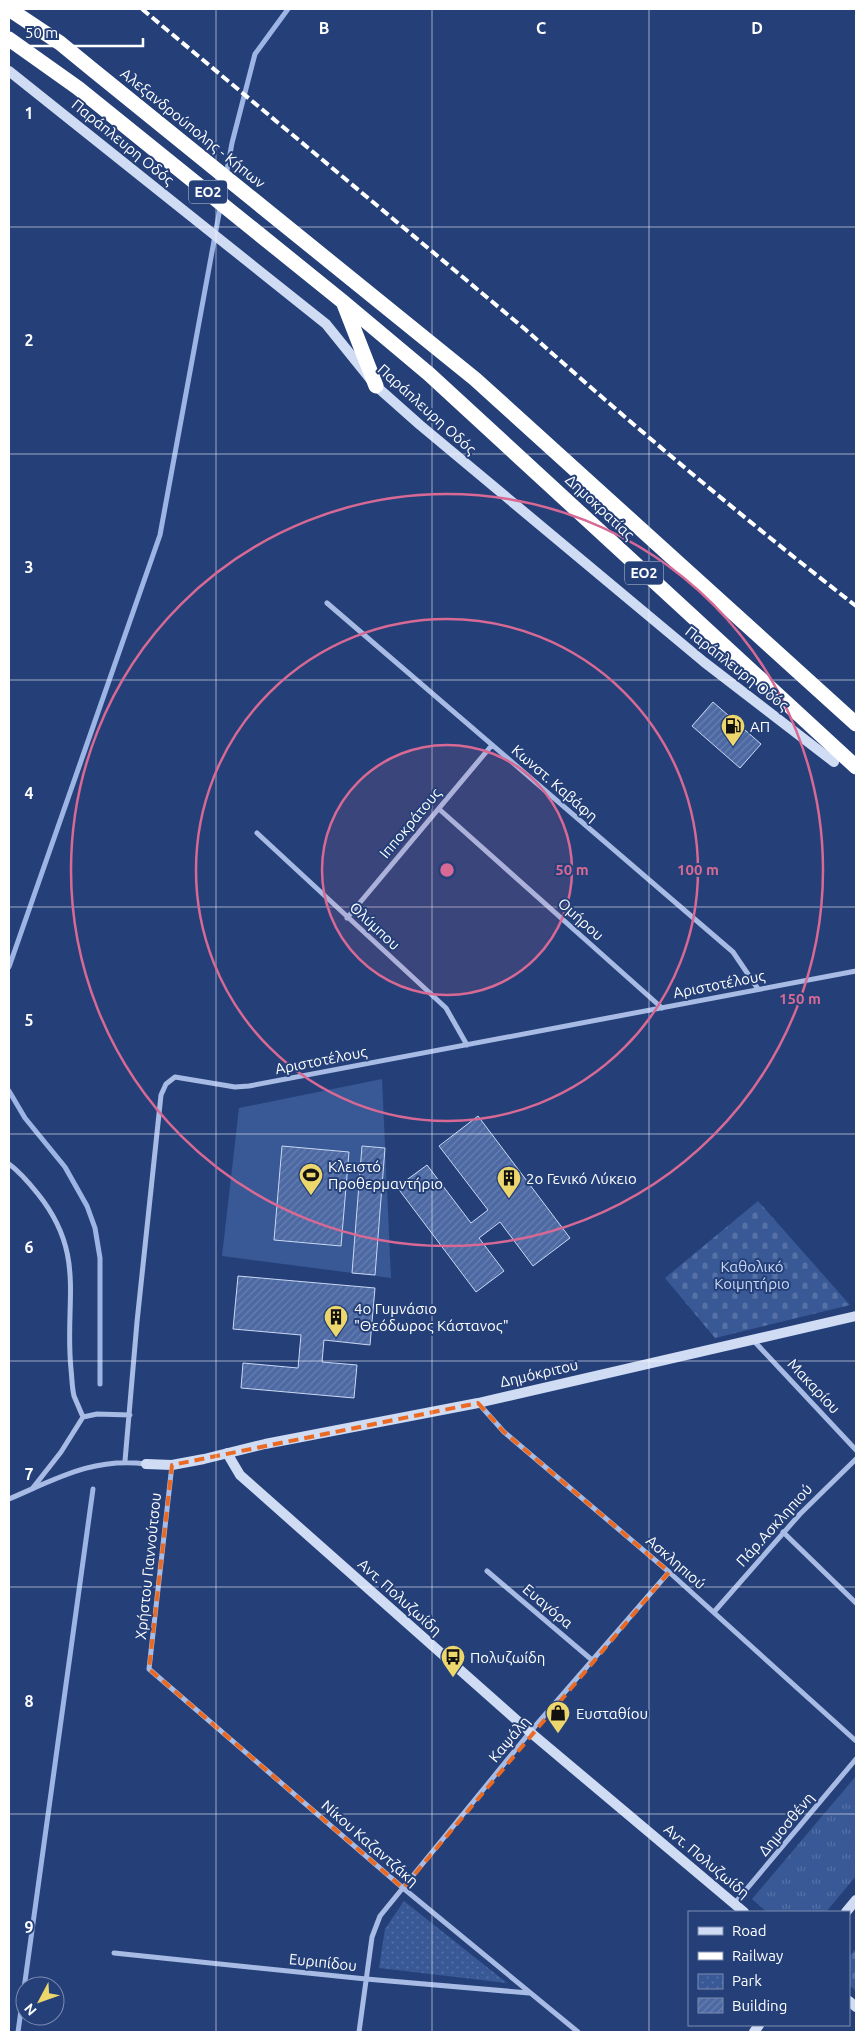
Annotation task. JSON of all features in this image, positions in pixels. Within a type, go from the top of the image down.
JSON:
[{"type":"highway","name":"Αλεξανδρούπολης - Κήπων","points":[[9,9],[60,43],[353,278]]},
{"type":"highway","name":"ΕΟ2","points":[[9,39],[78,88],[340,299]]},
{"type":"highway","name":"Δημοκρατίας","points":[[353,278],[475,379],[856,724]]},
{"type":"highway","name":"Δημοκρατίας","points":[[340,299],[451,393],[856,768]]},
{"type":"highway","points":[[340,299],[376,386]]},
{"type":"highway","points":[[834,762],[856,777]]},
{"type":"street","name":"Παράπλευρη Οδός","points":[[9,71],[326,324],[376,386],[420,426],[660,626],[834,762]]},
{"type":"street","name":"Κωνστ. Καβάφη","points":[[327,603],[733,952],[758,989]]},
{"type":"street","name":"Ιπποκράτους","points":[[347,918],[492,745]]},
{"type":"street","name":"Ομήρου","points":[[439,808],[662,1008]]},
{"type":"street","name":"Ολύμπου","points":[[257,833],[446,1008],[467,1045]]},
{"type":"street","name":"Αριστοτέλους","points":[[125,1461],[137,1322],[161,1095],[166,1084],[175,1077],[235,1087],[249,1086],[856,971]]},
{"type":"street","points":[[9,1164],[32,1185],[49,1207],[64,1238],[72,1286],[69,1354],[74,1395],[83,1417]]},
{"type":"street","name":"Δημόκριτου","points":[[227,1453],[478,1403],[856,1316]]},
{"type":"street","name":"Μακαρίου","points":[[753,1340],[856,1450]]},
{"type":"street","name":"Ασκληπιού","points":[[478,1403],[504,1432],[669,1572],[856,1741]]},
{"type":"street","points":[[31,1490],[61,1452],[83,1417],[97,1414],[130,1415]]},
{"type":"street","points":[[9,1499],[92,1465],[125,1461],[172,1465],[227,1453]]},
{"type":"street","name":"Αντ. Πολυζωίδη","points":[[227,1453],[240,1475],[530,1732],[743,1911]]},
{"type":"street","name":"Πάρ.Ασκληπιού","points":[[714,1612],[783,1532],[856,1459]]},
{"type":"street","name":"Χρήστου Γιαννούτσου","points":[[149,1669],[172,1465]]},
{"type":"street","points":[[783,1532],[856,1603]]},
{"type":"street","name":"Ευαγόρα","points":[[487,1572],[592,1660]]},
{"type":"street","name":"Καψάλη","points":[[366,1979],[374,1927],[380,1916],[530,1732],[669,1572]]},
{"type":"street","name":"Νίκου Καζαντζάκη","points":[[149,1669],[403,1888],[578,2032]]},
{"type":"street","name":"Δημοσθένη","points":[[734,1904],[856,1759]]},
{"type":"street","points":[[847,1911],[856,1900]]},
{"type":"street","name":"Ευριπίδου","points":[[114,1953],[366,1979],[531,1993]]},
{"type":"street","points":[[359,2032],[366,1979]]},
{"type":"highlighted area","points":[[478,1403],[504,1432],[669,1572],[403,1888],[149,1669],[172,1465]]},
{"type":"green space","points":[[382,1079],[391,1278],[222,1256],[239,1108]]},
{"type":"green space","name":"Καθολικό Κοιμητήριο","points":[[758,1201],[850,1305],[715,1338],[665,1278]]},
{"type":"green space","points":[[856,1776],[856,1876],[827,1911],[766,1911],[752,1899]]},
{"type":"green space","points":[[404,1901],[507,1983],[379,1968],[385,1929]]},
{"type":"green space","points":[[856,1948],[856,1991],[850,1986],[850,1956]]},
{"type":"building","points":[[713,702],[761,744],[740,768],[692,726]]},
{"type":"building","name":"2ο Γενικό Λύκειο","points":[[478,1116],[570,1238],[533,1266],[500,1222],[479,1238],[504,1271],[476,1292],[397,1187],[427,1165],[471,1223],[488,1210],[439,1146]]},
{"type":"building","name":"Κλειστό Προθερμαντήριο","points":[[282,1146],[349,1152],[341,1246],[274,1240]]},
{"type":"building","points":[[362,1146],[385,1148],[375,1275],[352,1273]]},
{"type":"building","name":"4ο Γυμνάσιο \"Θεόδωρος Κάστανος\"","points":[[238,1276],[375,1288],[370,1345],[324,1340],[322,1362],[357,1365],[354,1398],[241,1388],[243,1363],[298,1368],[301,1335],[233,1329]]},
{"type":"waterway","points":[[9,967],[160,535],[232,143],[255,54],[288,9]]},
{"type":"waterway","points":[[9,1091],[25,1118],[65,1167],[87,1206],[95,1228],[100,1258],[100,1384]]},
{"type":"waterway","points":[[18,2032],[93,1489]]},
{"type":"railway","points":[[142,9],[526,330],[689,471],[856,606]]},
{"type":"place","name":"ΑΠ","points":[[733,747]]},
{"type":"place","name":"Κλειστό Προθερμαντήριο","points":[[311,1196]]},
{"type":"place","name":"2ο Γενικό Λύκειο","points":[[509,1199]]},
{"type":"place","name":"4ο Γυμνάσιο \"Θεόδωρος Κάστανος\"","points":[[336,1338]]},
{"type":"place","name":"Πολυζωίδη","points":[[453,1678]]},
{"type":"place","name":"Ευσταθίου","points":[[558,1734]]}]
